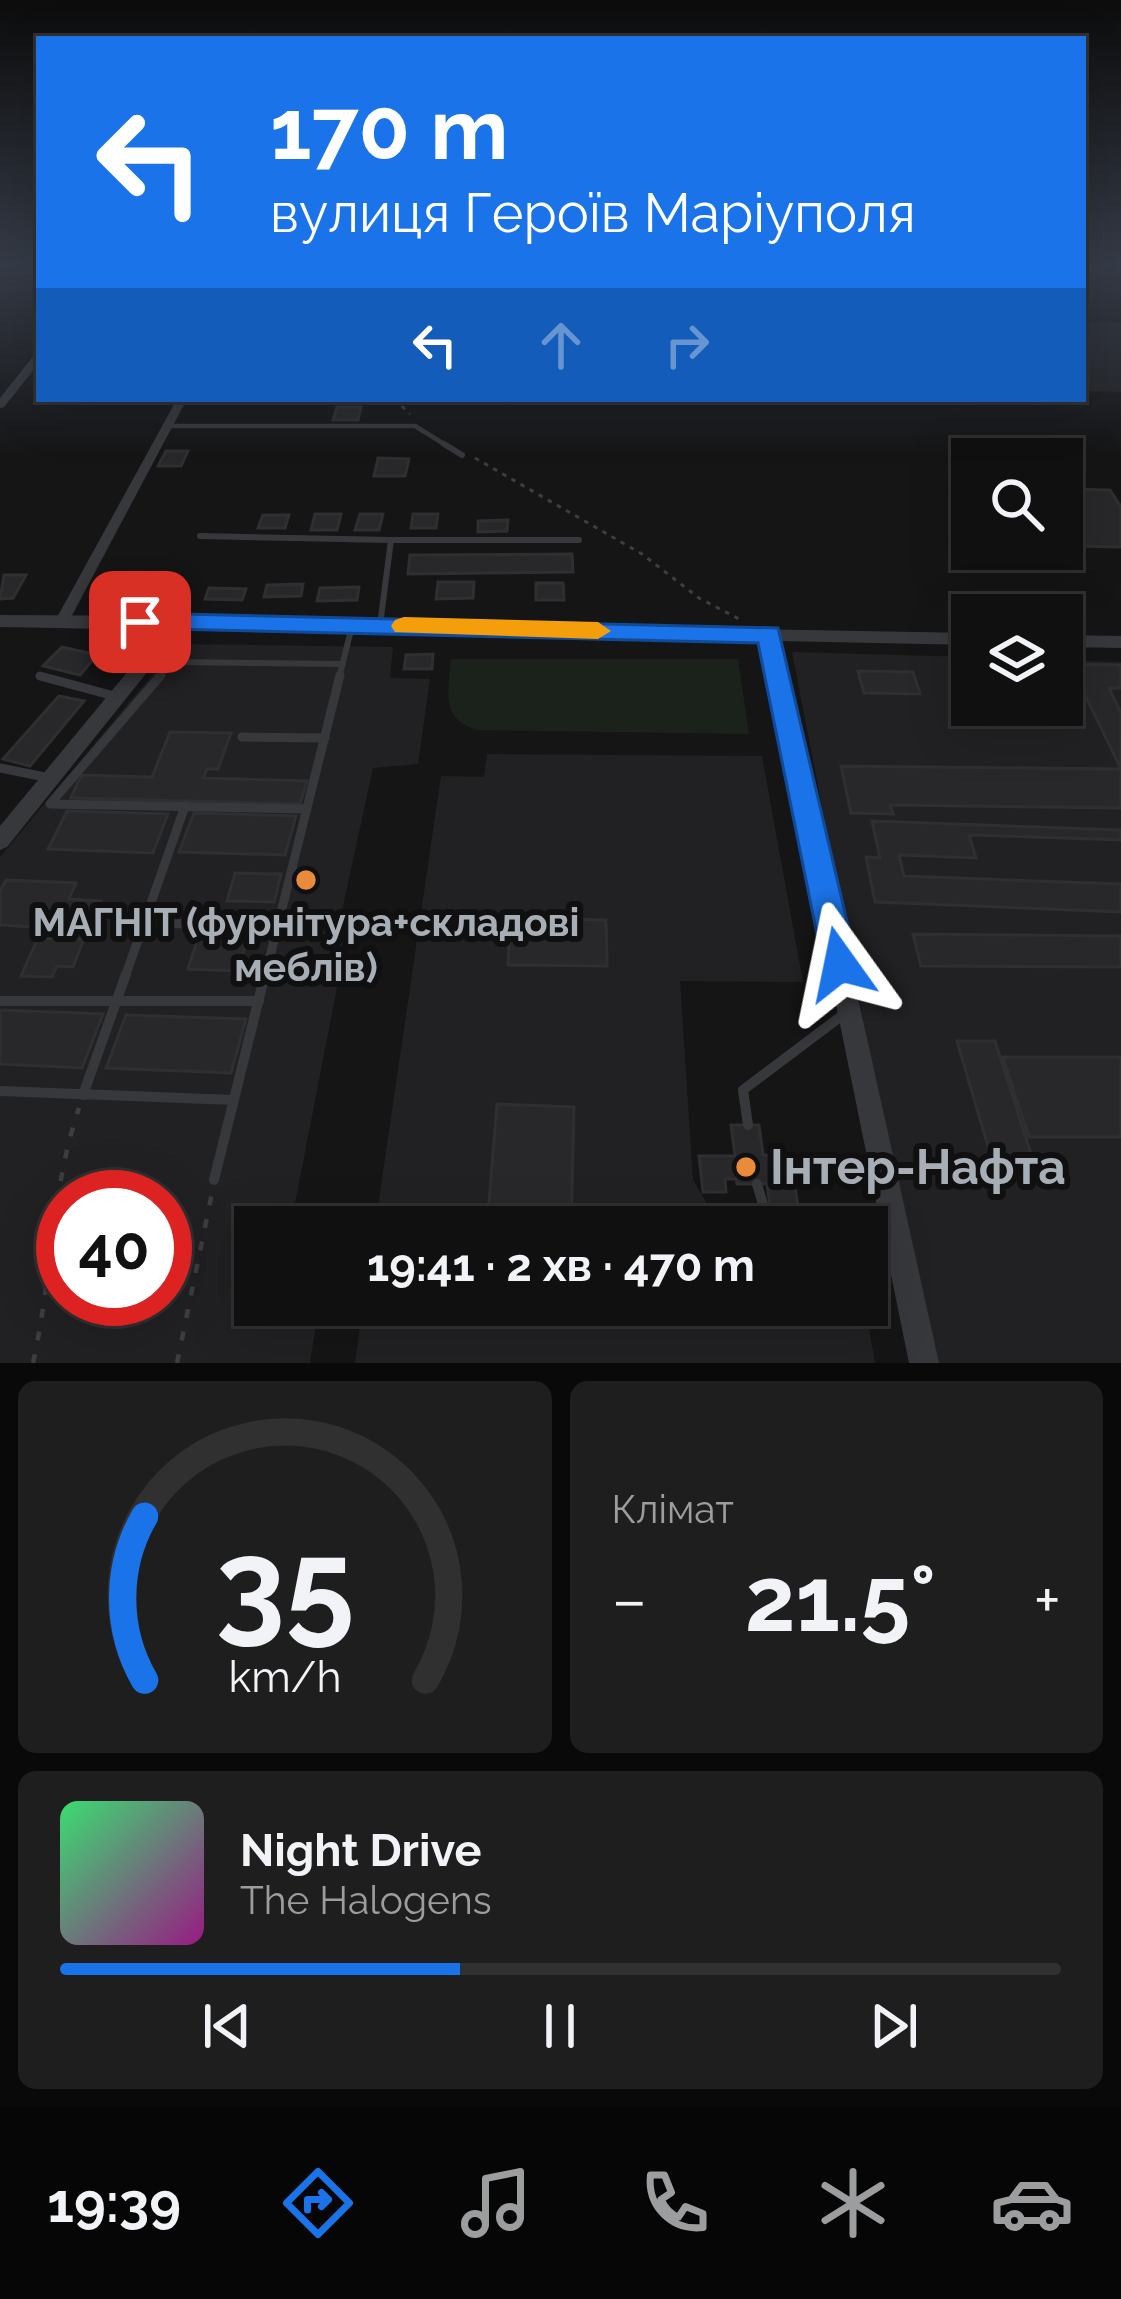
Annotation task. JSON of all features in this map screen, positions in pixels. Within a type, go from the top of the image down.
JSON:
[{"type":"street","points":[[0,405],[36,360]]},
{"type":"street","points":[[62,621],[181,402]]},
{"type":"street","points":[[0,621],[951,638]]},
{"type":"street","points":[[0,841],[178,622]]},
{"type":"street","points":[[769,634],[924,1363]]},
{"type":"street","points":[[1083,641],[1121,642]]},
{"type":"lane","points":[[169,426],[415,426],[462,455]]},
{"type":"lane","points":[[200,536],[579,540]]},
{"type":"lane","points":[[380,625],[391,540]]},
{"type":"lane","points":[[214,1180],[353,625]]},
{"type":"lane","points":[[307,809],[50,804],[172,662],[343,664]]},
{"type":"lane","points":[[40,676],[120,698]]},
{"type":"lane","points":[[242,737],[325,737]]},
{"type":"lane","points":[[0,768],[52,779]]},
{"type":"lane","points":[[83,1095],[185,806]]},
{"type":"lane","points":[[144,923],[278,926]]},
{"type":"lane","points":[[0,1001],[259,1001]]},
{"type":"lane","points":[[748,1125],[743,1090],[850,1010]]},
{"type":"lane","points":[[0,1090],[234,1100]]},
{"type":"lane","points":[[757,1184],[763,1206]]},
{"type":"lane","points":[[888,1269],[907,1277]]},
{"type":"path","points":[[397,402],[414,418],[415,426]]},
{"type":"path","points":[[462,455],[505,473],[642,554],[699,598],[769,634]]},
{"type":"path","points":[[32,1363],[47,1301],[61,1160],[83,1095]]},
{"type":"path","points":[[177,1363],[214,1180]]},
{"type":"shaded area","points":[[1086,331],[1121,331],[1121,392],[1086,391]]},
{"type":"shaded area","points":[[178,644],[393,647],[390,678],[430,679],[418,764],[373,768],[342,911],[348,931],[295,1206],[234,1206],[234,1326],[316,1326],[310,1363],[0,1363],[0,857]]},
{"type":"shaded area","points":[[792,652],[951,656],[951,726],[1083,726],[1083,661],[1121,662],[1121,1363],[930,1363]]},
{"type":"shaded area","points":[[451,659],[738,659],[749,734],[477,730],[452,711],[448,693]]},
{"type":"shaded area","points":[[487,754],[762,756],[803,982],[680,981],[693,1180],[708,1206],[378,1206],[441,776],[484,777]]},
{"type":"shaded area","points":[[360,1326],[869,1326],[875,1363],[355,1363]]},
{"type":"building","points":[[337,407],[361,407],[358,420],[333,420]]},
{"type":"building","points":[[166,451],[188,451],[181,466],[158,466]]},
{"type":"building","points":[[378,458],[409,459],[405,476],[374,476]]},
{"type":"building","points":[[1083,489],[1110,490],[1121,507],[1121,547],[1083,546]]},
{"type":"building","points":[[315,514],[341,514],[337,530],[311,530]]},
{"type":"building","points":[[360,514],[383,514],[379,530],[355,530]]},
{"type":"building","points":[[413,514],[438,514],[436,528],[411,528]]},
{"type":"building","points":[[263,515],[289,515],[285,528],[258,528]]},
{"type":"building","points":[[508,520],[507,531],[478,532],[478,521]]},
{"type":"building","points":[[572,554],[573,572],[408,574],[410,555]]},
{"type":"building","points":[[4,575],[26,575],[13,598],[0,599]]},
{"type":"building","points":[[438,582],[474,582],[473,598],[436,599]]},
{"type":"building","points":[[536,583],[563,583],[564,600],[536,600]]},
{"type":"building","points":[[303,584],[301,596],[264,597],[267,585]]},
{"type":"building","points":[[359,587],[357,600],[317,601],[320,588]]},
{"type":"building","points":[[209,588],[246,589],[242,600],[205,599]]},
{"type":"building","points":[[116,590],[173,590],[165,608],[107,609]]},
{"type":"building","points":[[62,647],[97,655],[80,675],[43,666]]},
{"type":"building","points":[[433,654],[432,669],[404,669],[406,655]]},
{"type":"building","points":[[1083,664],[1121,665],[1121,688],[1109,688],[1121,713],[1121,769],[1083,691]]},
{"type":"building","points":[[858,671],[913,672],[920,694],[864,693]]},
{"type":"building","points":[[59,696],[84,701],[30,766],[3,759]]},
{"type":"building","points":[[170,732],[231,733],[218,769],[207,769],[203,778],[307,781],[300,804],[71,798],[81,775],[152,777]]},
{"type":"building","points":[[841,766],[1121,769],[1121,808],[890,805],[893,814],[851,813]]},
{"type":"building","points":[[67,811],[168,814],[153,853],[48,849]]},
{"type":"building","points":[[194,813],[296,816],[285,855],[179,852]]},
{"type":"building","points":[[872,821],[1121,830],[1121,840],[969,835],[976,858],[899,855],[904,876],[1121,884],[1121,912],[875,902],[866,857],[880,858]]},
{"type":"building","points":[[235,873],[281,874],[274,902],[227,901]]},
{"type":"building","points":[[6,880],[76,883],[69,899],[101,901],[94,918],[39,915],[34,927],[0,925],[0,891]]},
{"type":"building","points":[[510,918],[606,920],[607,966],[508,965]]},
{"type":"building","points":[[913,934],[1121,936],[1121,967],[921,966]]},
{"type":"building","points":[[38,938],[84,939],[73,967],[57,966],[52,977],[21,976]]},
{"type":"building","points":[[198,938],[247,940],[238,971],[188,969]]},
{"type":"building","points":[[0,1010],[103,1014],[82,1068],[0,1064]]},
{"type":"building","points":[[126,1015],[246,1019],[231,1073],[106,1068]]},
{"type":"building","points":[[957,1041],[995,1041],[1032,1157],[991,1157]]},
{"type":"building","points":[[1003,1057],[1121,1057],[1121,1137],[1029,1137]]},
{"type":"building","points":[[497,1104],[574,1107],[572,1206],[489,1206]]},
{"type":"building","name":"Інтер-Нафта","points":[[731,1125],[759,1125],[763,1155],[790,1155],[798,1206],[770,1206],[767,1184],[737,1184],[736,1179],[725,1179],[726,1192],[703,1192],[699,1156],[735,1156]]},
{"type":"slow traffic","points":[[404,626],[598,631]]},
{"type":"place","name":"МАГНІТ (фурнітура+складові меблів)","points":[[306,880]]},
{"type":"place","name":"Інтер-Нафта","points":[[746,1167]]},
{"type":"route","points":[[140,622],[769,634],[840,964]]}]
